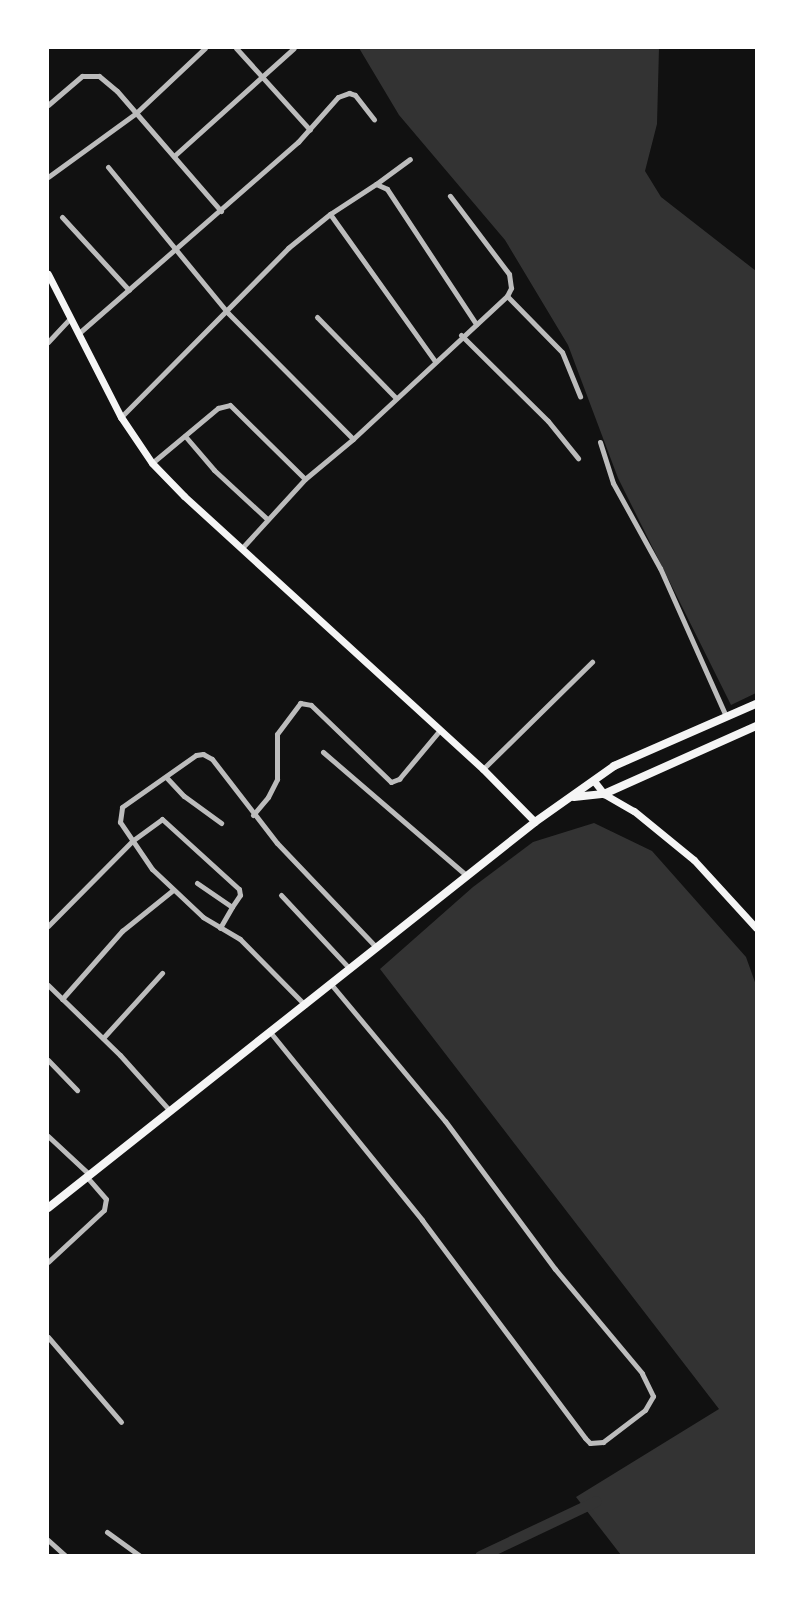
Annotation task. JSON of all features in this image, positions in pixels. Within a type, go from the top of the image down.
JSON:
[{"type":"main road","points":[[48,274],[121,417],[152,463],[483,769],[534,822]]},
{"type":"main road","points":[[48,1208],[534,822],[614,766],[756,704]]},
{"type":"main road","points":[[572,797],[604,794],[756,726]]},
{"type":"main road","points":[[594,781],[604,794],[668,836],[694,860],[756,928]]},
{"type":"street","points":[[48,177],[136,113],[205,48]]},
{"type":"street","points":[[236,48],[310,130]]},
{"type":"street","points":[[174,156],[294,48]]},
{"type":"street","points":[[48,105],[82,76],[91,74],[99,76],[117,91],[221,211]]},
{"type":"street","points":[[79,333],[221,211],[310,130],[338,98],[349,93],[355,95],[374,119]]},
{"type":"street","points":[[121,417],[227,312],[276,259],[330,214],[410,159]]},
{"type":"street","points":[[108,167],[174,252],[227,312],[353,439]]},
{"type":"street","points":[[376,184],[387,189],[476,324]]},
{"type":"street","points":[[242,548],[266,518],[305,479],[353,439],[395,397],[507,296],[511,288],[509,274],[450,196]]},
{"type":"street","points":[[330,214],[435,361]]},
{"type":"street","points":[[62,217],[129,290]]},
{"type":"street","points":[[507,296],[562,352],[580,396]]},
{"type":"street","points":[[317,317],[395,397]]},
{"type":"street","points":[[48,342],[70,318]]},
{"type":"street","points":[[461,336],[548,421],[578,458]]},
{"type":"street","points":[[152,463],[218,408],[230,405],[305,479]]},
{"type":"street","points":[[185,436],[214,470],[266,518]]},
{"type":"street","points":[[600,442],[614,483],[660,568],[726,716]]},
{"type":"street","points":[[483,769],[592,662]]},
{"type":"street","points":[[253,814],[268,797],[276,779],[277,734],[300,702],[311,706],[391,782],[399,779],[440,730]]},
{"type":"street","points":[[323,752],[466,875]]},
{"type":"street","points":[[305,1005],[240,940],[203,918],[173,890],[132,842],[120,822],[119,811],[196,755],[203,754],[212,759],[253,814],[377,948]]},
{"type":"street","points":[[166,777],[184,796],[222,823]]},
{"type":"street","points":[[48,926],[132,842],[158,821],[166,820],[239,889],[240,894],[220,928]]},
{"type":"street","points":[[197,883],[232,907]]},
{"type":"street","points":[[62,998],[122,931],[173,890]]},
{"type":"street","points":[[281,895],[350,969]]},
{"type":"street","points":[[103,1038],[162,973]]},
{"type":"street","points":[[270,1032],[422,1220],[585,1438],[590,1443],[604,1442],[645,1410],[653,1396],[642,1373],[555,1269],[445,1121],[330,984]]},
{"type":"street","points":[[48,986],[103,1038],[170,1111]]},
{"type":"street","points":[[48,1060],[77,1090]]},
{"type":"street","points":[[48,1136],[89,1176],[106,1199],[104,1210],[48,1262]]},
{"type":"street","points":[[48,1337],[121,1422]]},
{"type":"street","points":[[107,1532],[140,1556]]},
{"type":"street","points":[[48,1540],[66,1556]]},
{"type":"shaded area","points":[[359,48],[659,48],[657,124],[645,171],[661,197],[756,271],[756,693],[731,705],[618,478],[568,345],[505,240],[399,115]]},
{"type":"shaded area","points":[[594,823],[652,851],[746,957],[756,985],[756,1555],[621,1555],[576,1497],[719,1409],[380,969],[473,887],[533,842]]},
{"type":"waterway","points":[[480,1556],[596,1501]]}]
